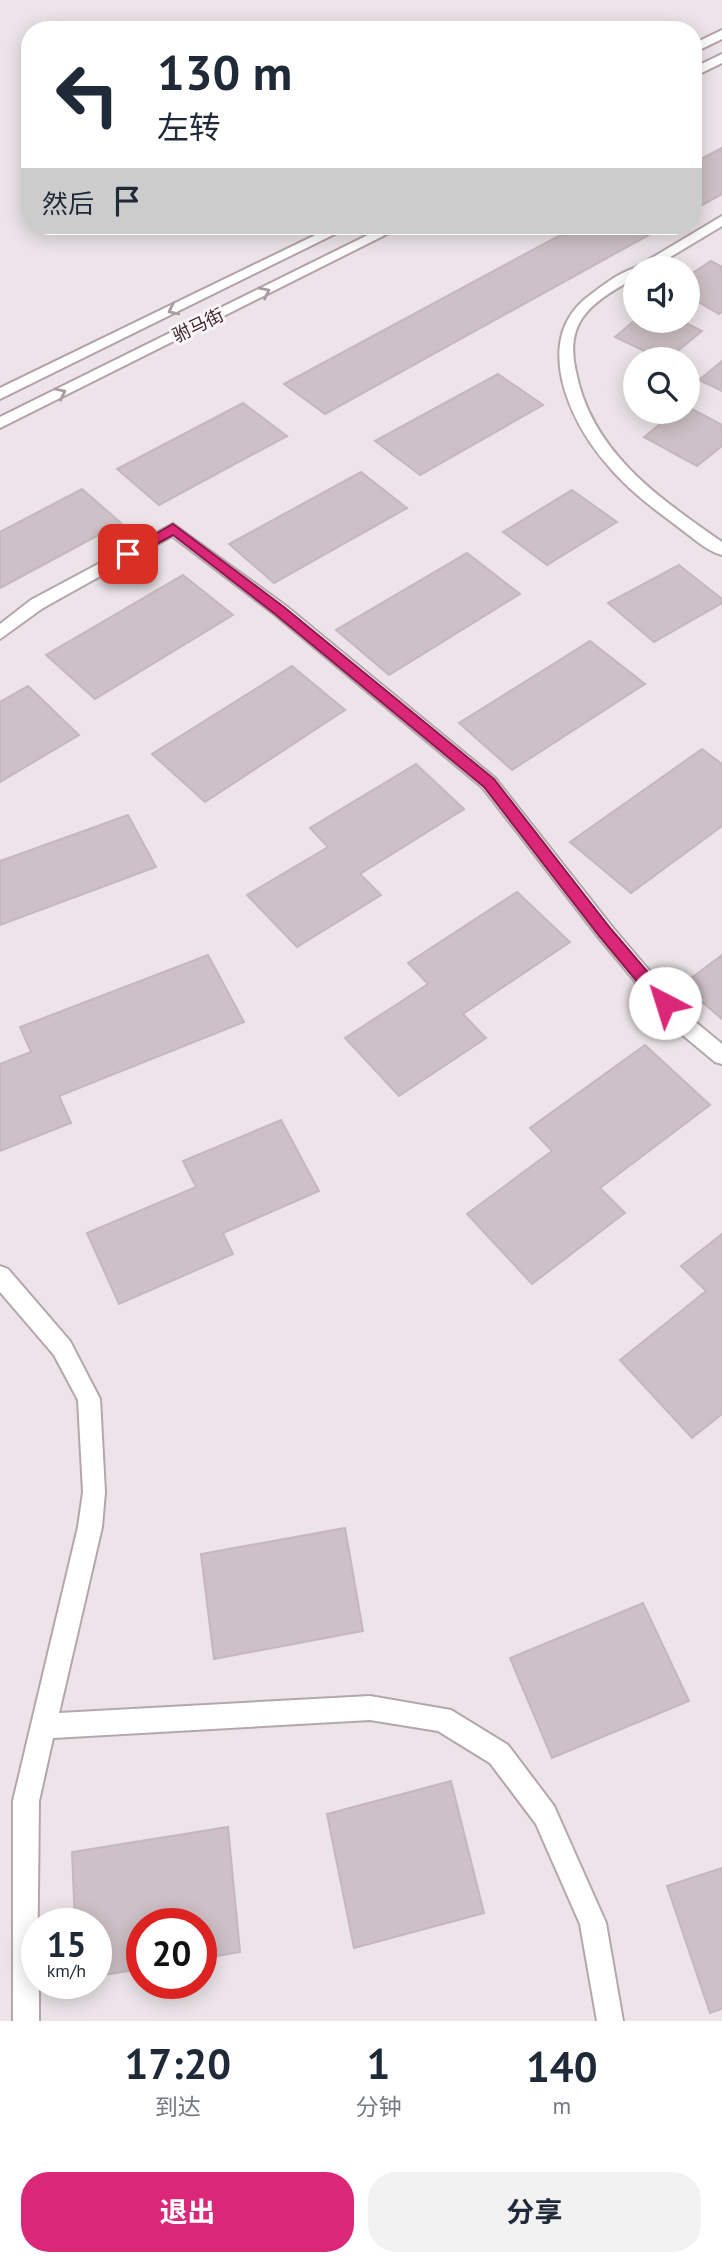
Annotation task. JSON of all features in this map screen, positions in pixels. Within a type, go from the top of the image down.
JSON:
[{"type":"main road","points":[[702,44],[722,34]]},
{"type":"main road","points":[[702,68],[722,58]]},
{"type":"main road","points":[[702,232],[722,220]]},
{"type":"main road","name":"驸马街","points":[[0,394],[326,235]]},
{"type":"main road","name":"驸马街","points":[[0,423],[378,235]]},
{"type":"main road","points":[[662,256],[697,235]]},
{"type":"main road","points":[[0,633],[37,604],[173,528],[280,610],[489,783],[606,933],[680,1021],[722,1056]]},
{"type":"main road","points":[[0,1276],[62,1348],[89,1399],[94,1492],[90,1527],[26,1801],[26,2021]]},
{"type":"main road","points":[[43,1726],[370,1708],[442,1719],[499,1754],[545,1815],[593,1923],[610,2021]]},
{"type":"lane","points":[[623,280],[597,296],[572,322],[564,352],[575,402],[598,445],[636,488],[722,550]]},
{"type":"building","points":[[722,148],[722,194],[702,205],[702,158]]},
{"type":"building","points":[[560,235],[649,235],[325,414],[284,384]]},
{"type":"building","points":[[711,261],[722,267],[722,312],[719,314],[700,303],[700,268]]},
{"type":"building","points":[[623,330],[623,333],[700,333],[683,347],[636,347],[615,337]]},
{"type":"building","points":[[722,361],[722,391],[700,379]]},
{"type":"building","points":[[498,374],[543,405],[420,475],[375,441]]},
{"type":"building","points":[[243,403],[287,436],[159,505],[117,469]]},
{"type":"building","points":[[700,413],[722,425],[722,446],[697,466],[644,437],[660,424],[700,424]]},
{"type":"building","points":[[361,472],[407,508],[274,583],[229,544]]},
{"type":"building","points":[[82,489],[121,523],[0,588],[0,532]]},
{"type":"building","points":[[572,490],[617,522],[547,565],[503,532]]},
{"type":"building","points":[[467,553],[520,594],[389,675],[336,630]]},
{"type":"building","points":[[679,565],[722,599],[722,603],[654,642],[608,603]]},
{"type":"building","points":[[183,575],[233,615],[95,699],[46,655]]},
{"type":"building","points":[[590,641],[645,684],[512,770],[459,723]]},
{"type":"building","points":[[292,666],[345,710],[205,802],[152,754]]},
{"type":"building","points":[[28,686],[79,735],[0,782],[0,702]]},
{"type":"building","points":[[702,749],[722,764],[722,826],[631,893],[570,842]]},
{"type":"building","points":[[416,764],[464,809],[360,874],[381,895],[297,947],[247,895],[328,847],[310,828]]},
{"type":"building","points":[[128,815],[156,867],[0,925],[0,861]]},
{"type":"building","points":[[517,892],[570,942],[463,1014],[486,1038],[399,1096],[345,1038],[428,984],[408,963]]},
{"type":"building","points":[[208,955],[244,1022],[59,1096],[71,1123],[0,1151],[0,1064],[31,1052],[20,1027]]},
{"type":"building","points":[[722,955],[722,1019],[682,985]]},
{"type":"building","points":[[645,1045],[710,1105],[600,1188],[625,1213],[532,1284],[467,1214],[552,1151],[530,1128]]},
{"type":"building","points":[[281,1120],[319,1191],[223,1233],[233,1254],[119,1304],[87,1233],[196,1187],[183,1161]]},
{"type":"building","points":[[722,1234],[722,1414],[692,1438],[620,1360],[706,1291],[681,1266]]},
{"type":"building","points":[[345,1528],[363,1631],[214,1659],[201,1554]]},
{"type":"building","points":[[643,1603],[689,1701],[552,1758],[510,1658]]},
{"type":"building","points":[[451,1781],[484,1913],[354,1948],[327,1814]]},
{"type":"building","points":[[228,1827],[240,1952],[217,1956],[217,1908],[126,1908],[126,1971],[112,1974],[112,1908],[74,1908],[72,1852]]},
{"type":"building","points":[[722,1868],[722,2009],[710,2013],[667,1886]]},
{"type":"route","points":[[128,554],[173,528],[280,610],[489,783],[606,933],[665,1003]]}]
